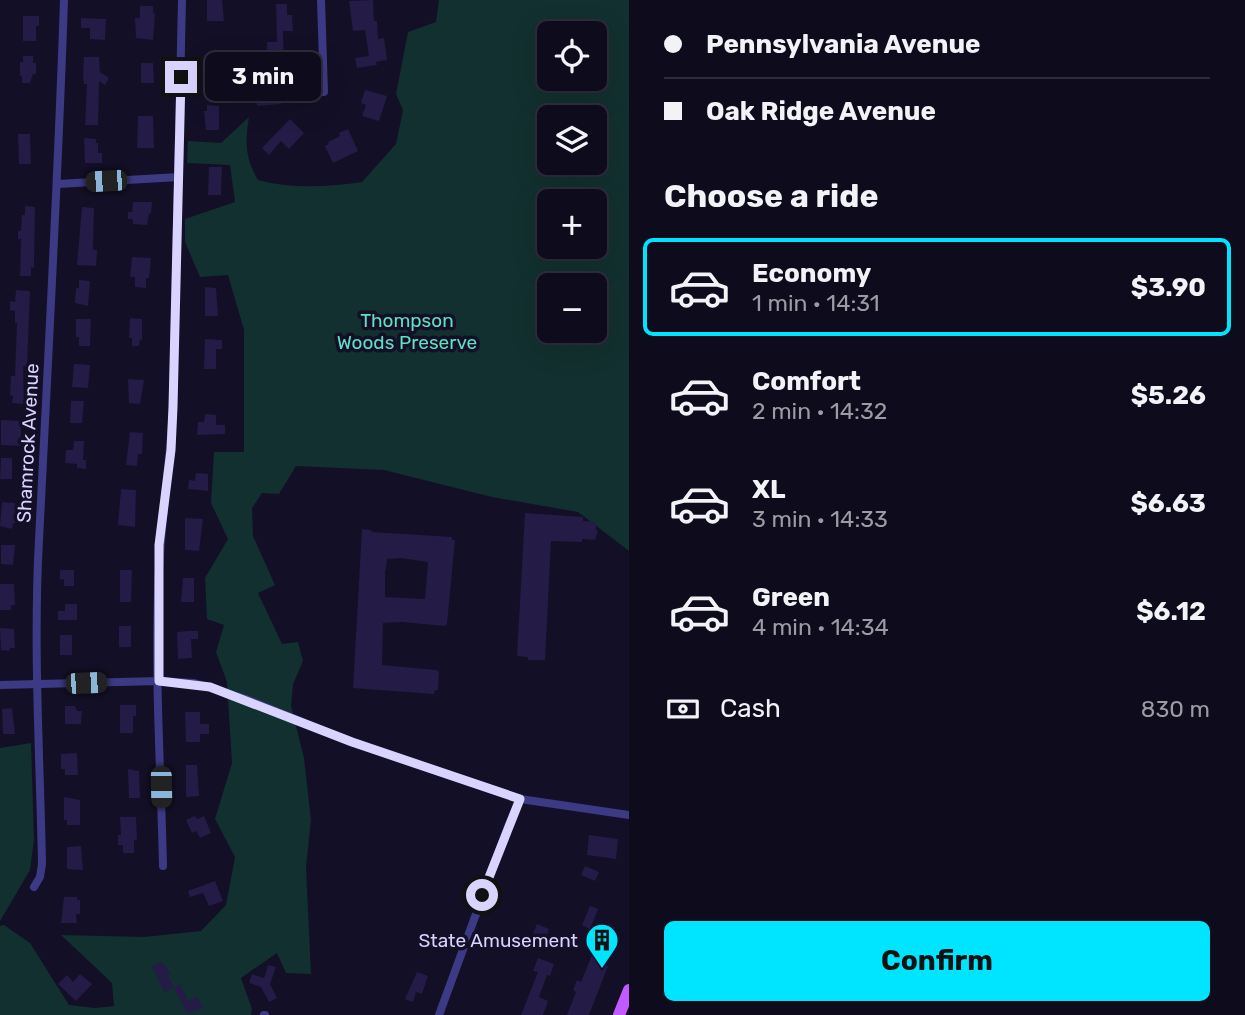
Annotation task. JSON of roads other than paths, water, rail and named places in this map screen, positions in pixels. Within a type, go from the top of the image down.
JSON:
[{"type":"main road","points":[[619,1015],[629,990]]},
{"type":"street","name":"Shamrock Avenue","points":[[34,887],[40,877],[42,864],[37,684],[38,541],[58,184],[64,0]]},
{"type":"street","points":[[163,866],[158,571],[171,450],[182,0]]},
{"type":"street","points":[[321,0],[324,92]]},
{"type":"street","points":[[58,184],[179,177]]},
{"type":"street","points":[[0,685],[159,681],[210,687],[352,742],[520,799],[629,815]]},
{"type":"street","points":[[439,1015],[520,799]]},
{"type":"place","name":"State Amusement","points":[[602,970]]},
{"type":"park label","name":"Thompson Woods Preserve","points":[[407,331]]}]
